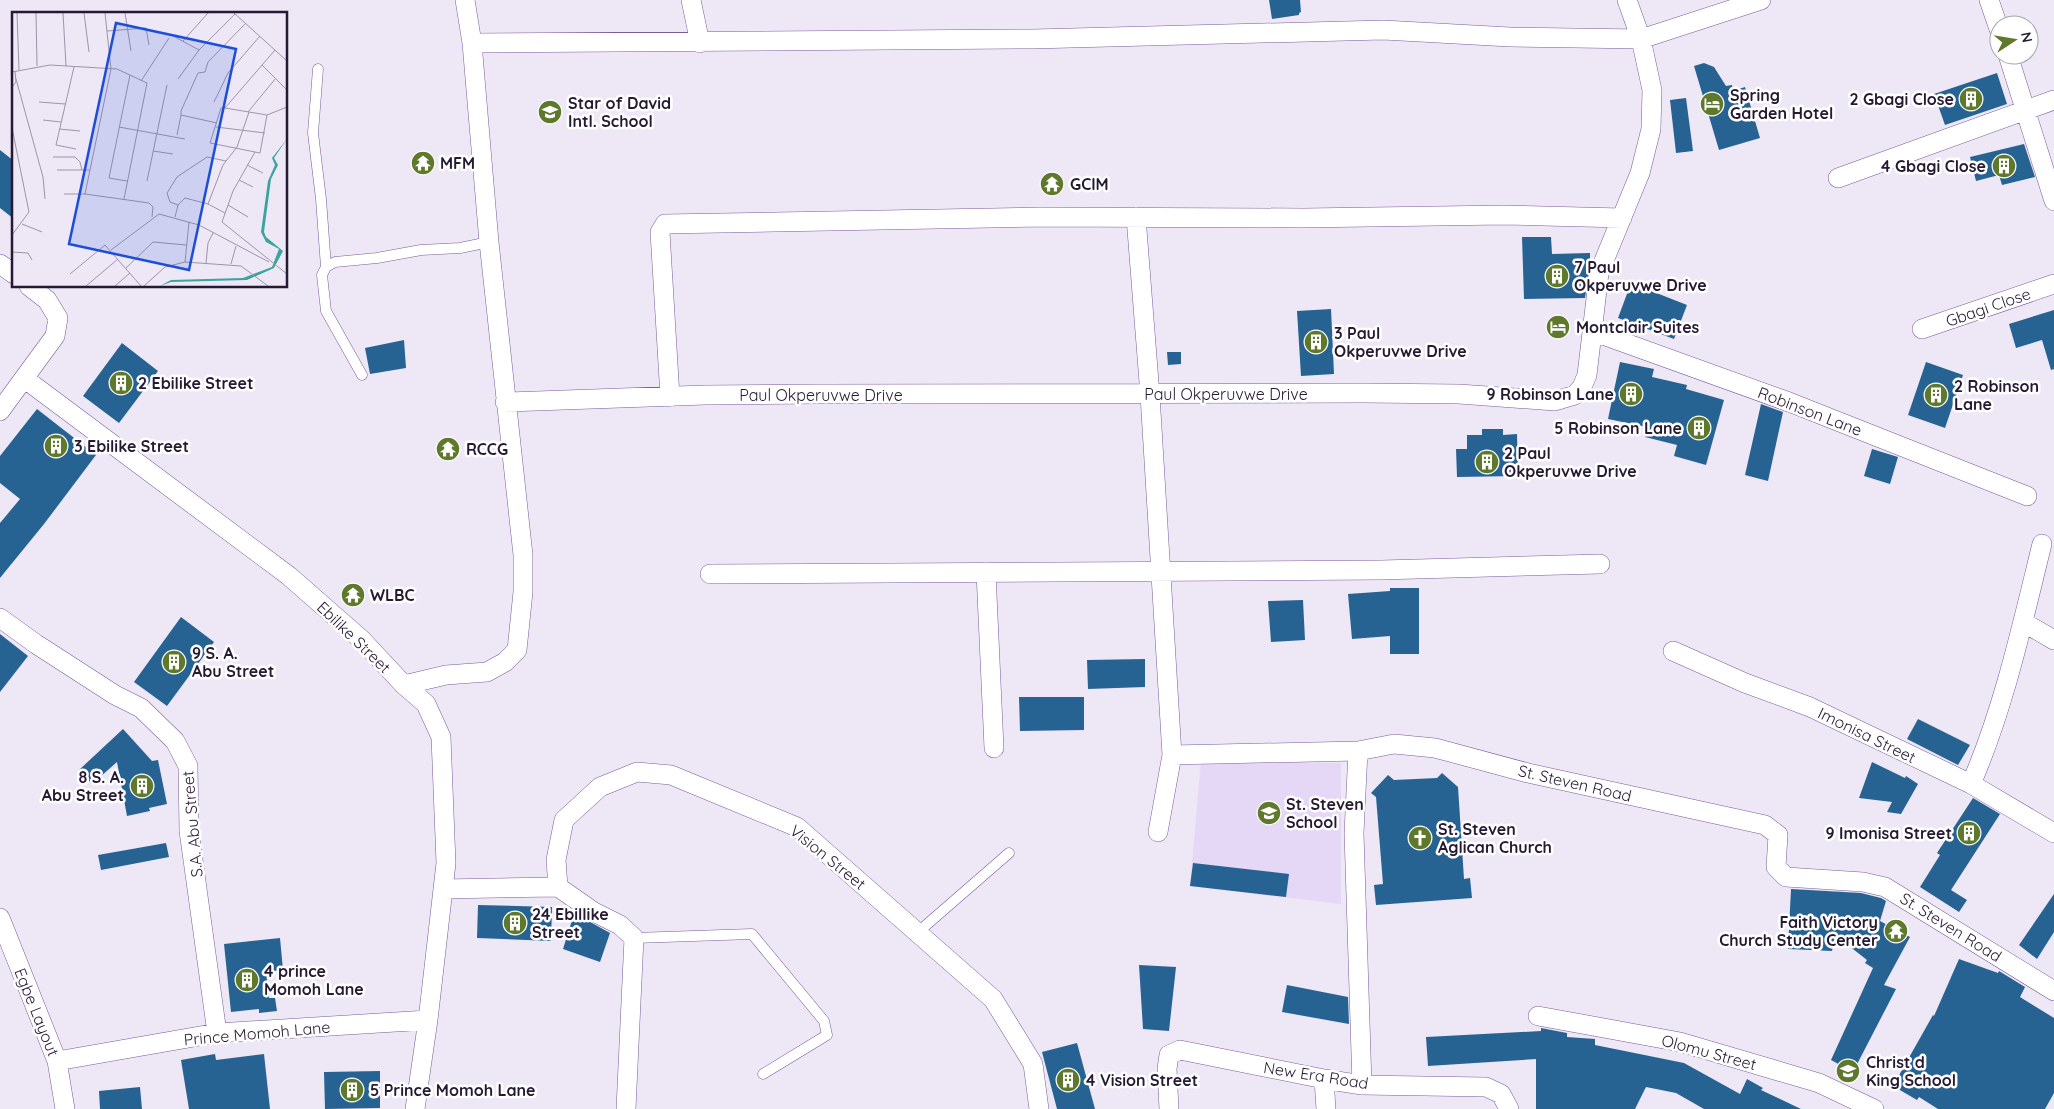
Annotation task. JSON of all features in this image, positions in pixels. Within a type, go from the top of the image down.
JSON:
[{"type":"street","points":[[404,686],[446,675],[487,672],[505,662],[517,650],[523,592],[523,555],[489,242],[472,43],[465,0]]},
{"type":"street","points":[[692,0],[700,43]]},
{"type":"street","name":"Paul Okperuvwe Drive","points":[[505,402],[805,394],[1459,394],[1554,402],[1575,395],[1582,387],[1587,375],[1599,273],[1640,173],[1651,129],[1652,90],[1641,38],[1627,0]]},
{"type":"street","points":[[472,43],[700,43],[1043,39],[1383,30],[1510,37],[1641,38],[1761,0]]},
{"type":"street","points":[[1989,0],[1994,15]]},
{"type":"street","points":[[2011,65],[2054,201]]},
{"type":"street","points":[[1838,178],[2054,100]]},
{"type":"street","points":[[670,397],[660,232],[665,224],[1136,216],[1304,218],[1504,215],[1622,218]]},
{"type":"street","points":[[1136,216],[1150,395],[1172,755],[1158,832]]},
{"type":"street","points":[[0,264],[12,273]]},
{"type":"street","name":"Gbagi Close","points":[[1922,329],[2054,284]]},
{"type":"street","points":[[0,411],[55,336],[58,318],[48,300],[32,288]]},
{"type":"street","name":"Robinson Lane","points":[[1592,331],[1789,402],[2027,496]]},
{"type":"street","name":"Ebilike Street","points":[[25,379],[289,576],[362,640],[404,686],[426,704],[442,736],[446,862],[428,1020],[415,1109]]},
{"type":"street","points":[[1970,784],[1987,748],[2023,622],[2042,544]]},
{"type":"street","points":[[710,574],[1382,570],[1600,564]]},
{"type":"street","points":[[986,572],[994,748]]},
{"type":"street","name":"S.A. Abu Street","points":[[0,618],[114,695],[141,708],[175,740],[188,766],[189,831],[217,1033]]},
{"type":"street","points":[[2023,622],[2054,640]]},
{"type":"street","name":"Imonisa Street","points":[[1674,651],[1746,683],[1810,707],[1970,784],[2054,833]]},
{"type":"street","name":"St. Steven Road","points":[[1358,751],[1394,744],[1435,748],[1528,773],[1765,824],[1778,835],[1776,868],[1786,877],[1864,882],[1885,887],[2054,991]]},
{"type":"street","points":[[1172,755],[1358,751],[1354,833],[1362,1085]]},
{"type":"street","name":"Vision Street","points":[[558,887],[556,860],[564,820],[600,787],[637,772],[671,775],[797,827],[993,999],[1033,1064],[1039,1109]]},
{"type":"street","points":[[443,889],[558,887],[594,912],[627,930],[634,938],[626,1109]]},
{"type":"street","name":"Egbe Layout","points":[[0,918],[57,1061],[66,1109]]},
{"type":"street","name":"Olomu Street","points":[[1538,1016],[1680,1042],[1819,1083],[1874,1109]]},
{"type":"street","name":"Prince Momoh Lane","points":[[57,1061],[217,1033],[428,1020]]},
{"type":"street","name":"New Era Road","points":[[1169,1109],[1167,1069],[1169,1055],[1180,1050],[1362,1085],[1486,1087],[1501,1094],[1508,1109]]},
{"type":"street","points":[[1324,1079],[1326,1109]]},
{"type":"lane","points":[[318,69],[312,133],[321,199],[326,266],[322,275],[326,311],[362,375]]},
{"type":"lane","points":[[326,266],[335,262],[377,258],[421,250],[460,248],[489,242]]},
{"type":"lane","points":[[917,933],[1010,853]]},
{"type":"lane","points":[[634,938],[752,934],[824,1021],[827,1035],[763,1074]]},
{"type":"shaded area","name":"St. Steven School","points":[[1201,761],[1341,763],[1341,904],[1190,886]]},
{"type":"building","points":[[1269,0],[1300,0],[1301,12],[1299,15],[1272,19]]},
{"type":"building","points":[[1704,63],[1714,67],[1726,86],[1732,85],[1733,91],[1745,87],[1760,138],[1719,150],[1694,66]]},
{"type":"building","name":"2 Gbagi Close","points":[[1997,73],[2007,104],[1945,125],[1934,94]]},
{"type":"building","points":[[1686,98],[1693,151],[1676,153],[1670,100]]},
{"type":"building","name":"4 Gbagi Close","points":[[2024,144],[2035,177],[2002,185],[1999,175],[1976,181],[1970,157]]},
{"type":"building","points":[[0,150],[12,159],[12,217],[0,208]]},
{"type":"building","name":"7 Paul Okperuvwe Drive","points":[[1522,237],[1551,237],[1552,254],[1590,253],[1585,298],[1524,299]]},
{"type":"building","points":[[1631,283],[1687,305],[1674,339],[1618,318]]},
{"type":"building","name":"3 Paul Okperuvwe Drive","points":[[1331,309],[1334,374],[1301,376],[1297,311]]},
{"type":"building","points":[[2054,310],[2054,369],[2051,370],[2042,340],[2016,348],[2009,324]]},
{"type":"building","points":[[404,340],[406,368],[370,374],[365,348]]},
{"type":"building","name":"2 Ebilike Street","points":[[122,343],[158,371],[119,423],[83,396]]},
{"type":"building","points":[[1167,352],[1181,352],[1181,364],[1168,365]]},
{"type":"building","points":[[1620,362],[1654,369],[1652,377],[1687,385],[1686,389],[1724,400],[1706,465],[1674,456],[1677,445],[1645,437],[1647,427],[1608,419]]},
{"type":"building","name":"2 Robinson Lane","points":[[1926,362],[1963,375],[1945,428],[1908,415]]},
{"type":"building","points":[[1761,404],[1783,412],[1768,481],[1745,475]]},
{"type":"building","points":[[37,409],[96,455],[0,578],[0,523],[20,499],[0,483],[0,456]]},
{"type":"building","name":"2 Paul Okperuvwe Drive","points":[[1482,429],[1503,429],[1503,435],[1517,434],[1518,476],[1457,477],[1456,449],[1467,449],[1467,435],[1482,435]]},
{"type":"building","points":[[1872,449],[1898,457],[1890,484],[1864,476]]},
{"type":"building","points":[[1390,588],[1419,588],[1419,654],[1390,654],[1390,636],[1352,639],[1348,594],[1390,591]]},
{"type":"building","points":[[1303,600],[1305,640],[1271,642],[1268,601]]},
{"type":"building","name":"9 S. A. Abu Street","points":[[181,617],[214,642],[167,706],[134,682]]},
{"type":"building","points":[[0,634],[28,656],[0,692]]},
{"type":"building","points":[[1145,659],[1145,687],[1088,689],[1087,660]]},
{"type":"building","points":[[1019,697],[1084,697],[1084,730],[1020,731]]},
{"type":"building","points":[[1918,719],[1970,745],[1958,765],[1907,739]]},
{"type":"building","points":[[123,729],[152,761],[158,760],[167,804],[149,808],[150,811],[127,816],[117,762],[92,784],[79,770]]},
{"type":"building","points":[[1872,762],[1905,778],[1906,776],[1918,784],[1901,814],[1887,812],[1892,802],[1859,798]]},
{"type":"building","name":"St. Steven Aglican Church","points":[[1442,773],[1458,787],[1464,879],[1470,878],[1472,898],[1376,905],[1374,885],[1383,884],[1376,797],[1371,793],[1388,775],[1394,780],[1437,778]]},
{"type":"building","name":"9 Imonisa Street","points":[[1973,798],[2000,814],[1951,890],[1967,900],[1959,912],[1920,887],[1940,855],[1937,853]]},
{"type":"building","points":[[166,843],[169,857],[101,870],[98,855]]},
{"type":"building","points":[[1193,863],[1289,874],[1286,897],[1190,886]]},
{"type":"building","points":[[1791,889],[1861,893],[1881,898],[1886,901],[1880,921],[1910,937],[1884,985],[1896,989],[1853,1072],[1831,1060],[1873,968],[1865,963],[1867,960],[1835,935],[1832,951],[1788,949]]},
{"type":"building","points":[[2054,894],[2054,932],[2037,959],[2019,945]]},
{"type":"building","name":"24 Ebillike Street","points":[[478,905],[552,907],[551,941],[477,938]]},
{"type":"building","points":[[573,917],[582,921],[583,918],[610,933],[600,962],[563,949]]},
{"type":"building","name":"4 prince Momoh Lane","points":[[280,938],[283,970],[266,972],[269,998],[275,998],[277,1011],[259,1013],[259,1009],[231,1012],[224,944]]},
{"type":"building","points":[[1959,959],[1998,973],[1999,971],[2025,987],[2020,997],[2054,1018],[2054,1093],[2045,1109],[1938,1109],[1919,1097],[1917,1100],[1893,1086],[1934,1016]]},
{"type":"building","points":[[1139,965],[1176,967],[1169,1031],[1143,1029]]},
{"type":"building","points":[[1287,985],[1348,997],[1349,1024],[1282,1012]]},
{"type":"building","points":[[1541,1028],[1567,1033],[1567,1037],[1595,1039],[1595,1045],[1684,1063],[1740,1094],[1747,1079],[1763,1088],[1761,1090],[1801,1109],[1704,1109],[1676,1093],[1646,1087],[1635,1109],[1536,1109],[1536,1059],[1428,1066],[1426,1037],[1541,1031]]},
{"type":"building","name":"4 Vision Street","points":[[1077,1043],[1095,1109],[1057,1109],[1042,1052]]},
{"type":"building","points":[[215,1054],[216,1060],[264,1054],[270,1109],[189,1109],[181,1060]]},
{"type":"building","name":"5 Prince Momoh Lane","points":[[380,1071],[380,1108],[325,1109],[324,1072]]},
{"type":"building","points":[[140,1087],[142,1109],[100,1109],[99,1091]]},
{"type":"place","name":"2 Gbagi Close","points":[[1971,99]]},
{"type":"place","name":"Spring Garden Hotel","points":[[1712,104]]},
{"type":"place","name":"Star of David Intl. School","points":[[550,112]]},
{"type":"place","name":"MFM","points":[[423,163]]},
{"type":"place","name":"4 Gbagi Close","points":[[2004,166]]},
{"type":"place","name":"GCIM","points":[[1052,184]]},
{"type":"place","name":"7 Paul Okperuvwe Drive","points":[[1557,276]]},
{"type":"place","name":"Montclair Suites","points":[[1558,327]]},
{"type":"place","name":"3 Paul Okperuvwe Drive","points":[[1316,342]]},
{"type":"place","name":"2 Ebilike Street","points":[[121,383]]},
{"type":"place","name":"9 Robinson Lane","points":[[1631,394]]},
{"type":"place","name":"2 Robinson Lane","points":[[1936,395]]},
{"type":"place","name":"5 Robinson Lane","points":[[1699,428]]},
{"type":"place","name":"3 Ebilike Street","points":[[56,446]]},
{"type":"place","name":"RCCG","points":[[448,449]]},
{"type":"place","name":"2 Paul Okperuvwe Drive","points":[[1487,462]]},
{"type":"place","name":"WLBC","points":[[353,595]]},
{"type":"place","name":"9 S. A. Abu Street","points":[[174,662]]},
{"type":"place","name":"8 S. A. Abu Street","points":[[142,786]]},
{"type":"place","name":"St. Steven School","points":[[1269,813]]},
{"type":"place","name":"9 Imonisa Street","points":[[1969,833]]},
{"type":"place","name":"St. Steven Aglican Church","points":[[1420,838]]},
{"type":"place","name":"24 Ebillike Street","points":[[515,923]]},
{"type":"place","name":"Faith Victory Church Study Center","points":[[1896,931]]},
{"type":"place","name":"4 prince Momoh Lane","points":[[247,980]]},
{"type":"place","name":"Christ d King School","points":[[1848,1071]]},
{"type":"place","name":"4 Vision Street","points":[[1068,1080]]},
{"type":"place","name":"5 Prince Momoh Lane","points":[[352,1090]]}]
